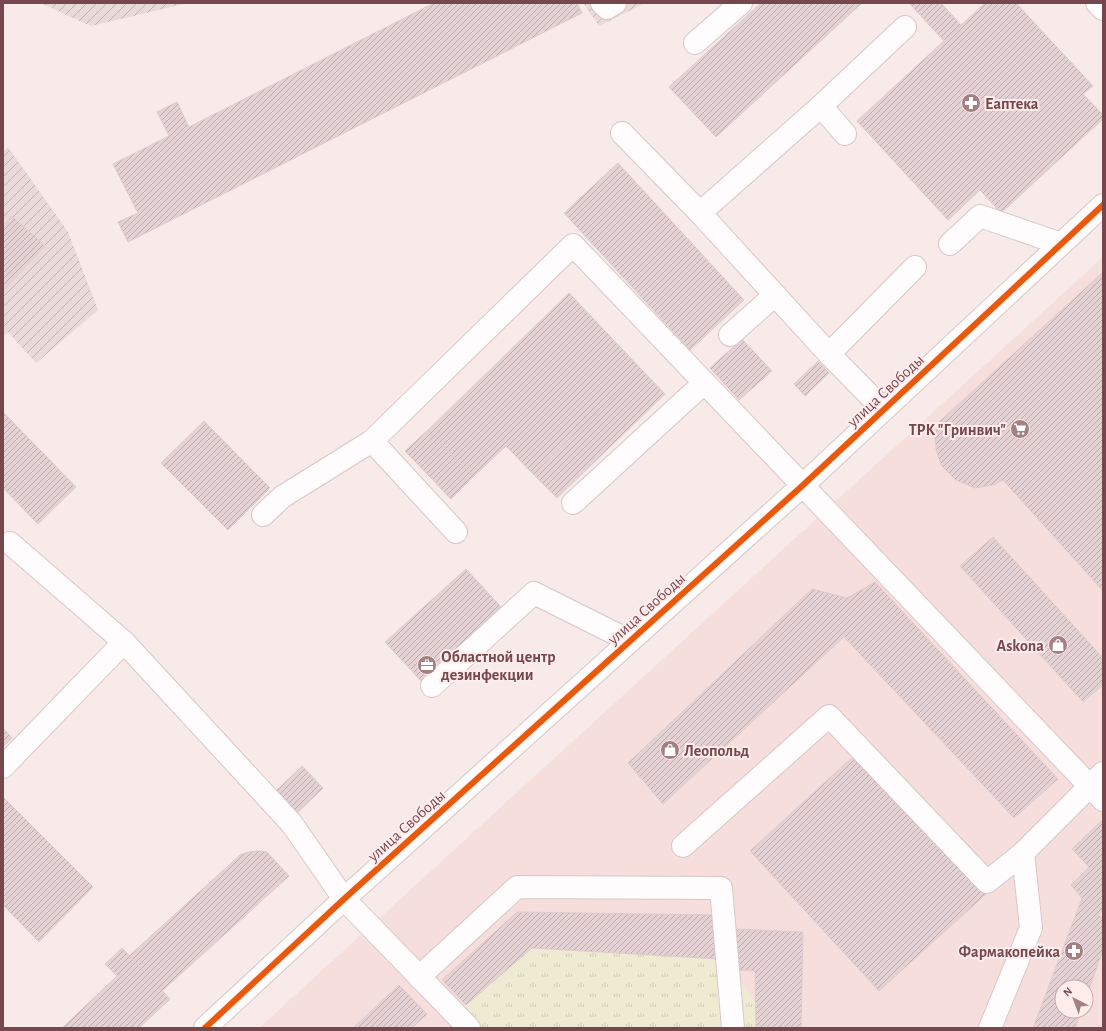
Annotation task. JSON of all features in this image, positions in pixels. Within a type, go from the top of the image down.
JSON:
[{"type":"street","points":[[602,3],[607,8],[615,3]]},
{"type":"street","points":[[695,43],[741,3]]},
{"type":"street","points":[[1097,3],[1103,9]]},
{"type":"street","points":[[700,213],[821,106],[905,26]]},
{"type":"street","points":[[821,106],[845,134]]},
{"type":"street","points":[[622,134],[700,213],[829,354],[883,409]]},
{"type":"street","name":"улица Свободы","points":[[205,1028],[344,899],[802,486],[1103,205]]},
{"type":"street","points":[[950,244],[980,216],[1062,244]]},
{"type":"street","points":[[263,515],[282,497],[372,441],[573,245],[802,486],[1098,787],[988,882],[830,716],[683,846]]},
{"type":"street","points":[[829,354],[915,268]]},
{"type":"street","points":[[730,335],[775,295]]},
{"type":"street","points":[[573,503],[704,383]]},
{"type":"street","points":[[372,441],[456,532]]},
{"type":"street","points":[[10,543],[124,642],[292,824],[344,899],[469,1028]]},
{"type":"street","points":[[432,686],[534,593],[630,641]]},
{"type":"street","points":[[3,767],[124,642]]},
{"type":"street","points":[[990,1028],[1031,928],[1023,853]]},
{"type":"street","points":[[420,977],[517,887],[721,888],[733,1028]]},
{"type":"shaded area","points":[[40,3],[188,3],[91,26]]},
{"type":"shaded area","points":[[583,3],[645,3],[599,26]]},
{"type":"shaded area","points":[[8,147],[68,232],[98,310],[36,363],[8,332],[3,336],[3,152]]},
{"type":"shaded area","points":[[1103,257],[1103,1028],[259,1028]]},
{"type":"green space","points":[[532,948],[719,959],[756,1001],[756,1028],[469,1028],[457,1016],[466,1005]]},
{"type":"building","points":[[434,3],[577,3],[582,13],[128,242],[118,222],[138,213],[113,164],[169,136],[157,112],[177,102],[189,127]]},
{"type":"building","points":[[761,3],[862,3],[716,137],[669,87]]},
{"type":"building","points":[[909,3],[941,3],[961,25],[944,41]]},
{"type":"building","points":[[985,3],[1016,3],[1093,86],[1083,94],[1103,115],[1103,119],[1001,213],[980,190],[948,220],[857,121]]},
{"type":"building","points":[[618,163],[744,300],[690,350],[564,213]]},
{"type":"building","points":[[12,216],[45,246],[3,291],[3,226]]},
{"type":"building","name":"ТРК \"Гринвич\"","points":[[1103,272],[1103,591],[1003,480],[993,485],[975,488],[956,480],[941,465],[936,449],[935,436],[939,422]]},
{"type":"building","points":[[569,293],[642,370],[533,474],[506,446],[473,477],[428,430]]},
{"type":"building","points":[[742,339],[772,371],[739,400],[710,368]]},
{"type":"building","points":[[818,361],[829,373],[805,396],[794,384]]},
{"type":"building","points":[[642,370],[665,394],[557,498],[533,474]]},
{"type":"building","points":[[3,412],[76,487],[38,524],[3,488]]},
{"type":"building","points":[[204,421],[270,488],[228,530],[161,463]]},
{"type":"building","points":[[428,430],[473,477],[451,499],[405,451]]},
{"type":"building","points":[[993,537],[1103,658],[1103,685],[1083,702],[960,566]]},
{"type":"building","points":[[466,569],[501,607],[421,681],[385,642]]},
{"type":"building","points":[[875,582],[1058,779],[1014,818],[844,637],[663,804],[628,763],[812,589],[847,598]]},
{"type":"building","points":[[3,728],[12,738],[3,747]]},
{"type":"building","points":[[857,753],[986,894],[879,991],[750,851]]},
{"type":"building","points":[[302,766],[323,788],[295,815],[274,793]]},
{"type":"building","points":[[3,797],[93,887],[39,942],[3,905]]},
{"type":"building","points":[[1101,821],[1103,824],[1103,910],[1098,915],[1103,918],[1103,950],[1093,979],[1054,979],[1054,1019],[1078,1019],[1075,1028],[1033,1028],[1082,898],[1071,885],[1089,867],[1072,849]]},
{"type":"building","points":[[258,851],[267,852],[289,876],[161,992],[129,956],[240,855]]},
{"type":"building","points":[[517,912],[719,915],[719,959],[532,948],[466,1005],[442,980]]},
{"type":"building","points":[[737,929],[803,932],[801,1028],[756,1028],[755,971],[733,970]]},
{"type":"building","points":[[122,948],[170,999],[139,1028],[62,1028],[117,976],[105,964]]},
{"type":"building","points":[[399,985],[427,1014],[412,1028],[353,1028]]},
{"type":"cycle path","points":[[205,1028],[344,899],[802,486],[1103,205]]},
{"type":"place","name":"Еаптека","points":[[971,103]]},
{"type":"place","name":"ТРК \"Гринвич\"","points":[[1020,429]]},
{"type":"place","name":"Askona","points":[[1058,645]]},
{"type":"place","name":"Областной центр дезинфекции","points":[[427,665]]},
{"type":"place","name":"Леопольд","points":[[670,750]]},
{"type":"place","name":"Фармакопейка","points":[[1074,951]]}]
